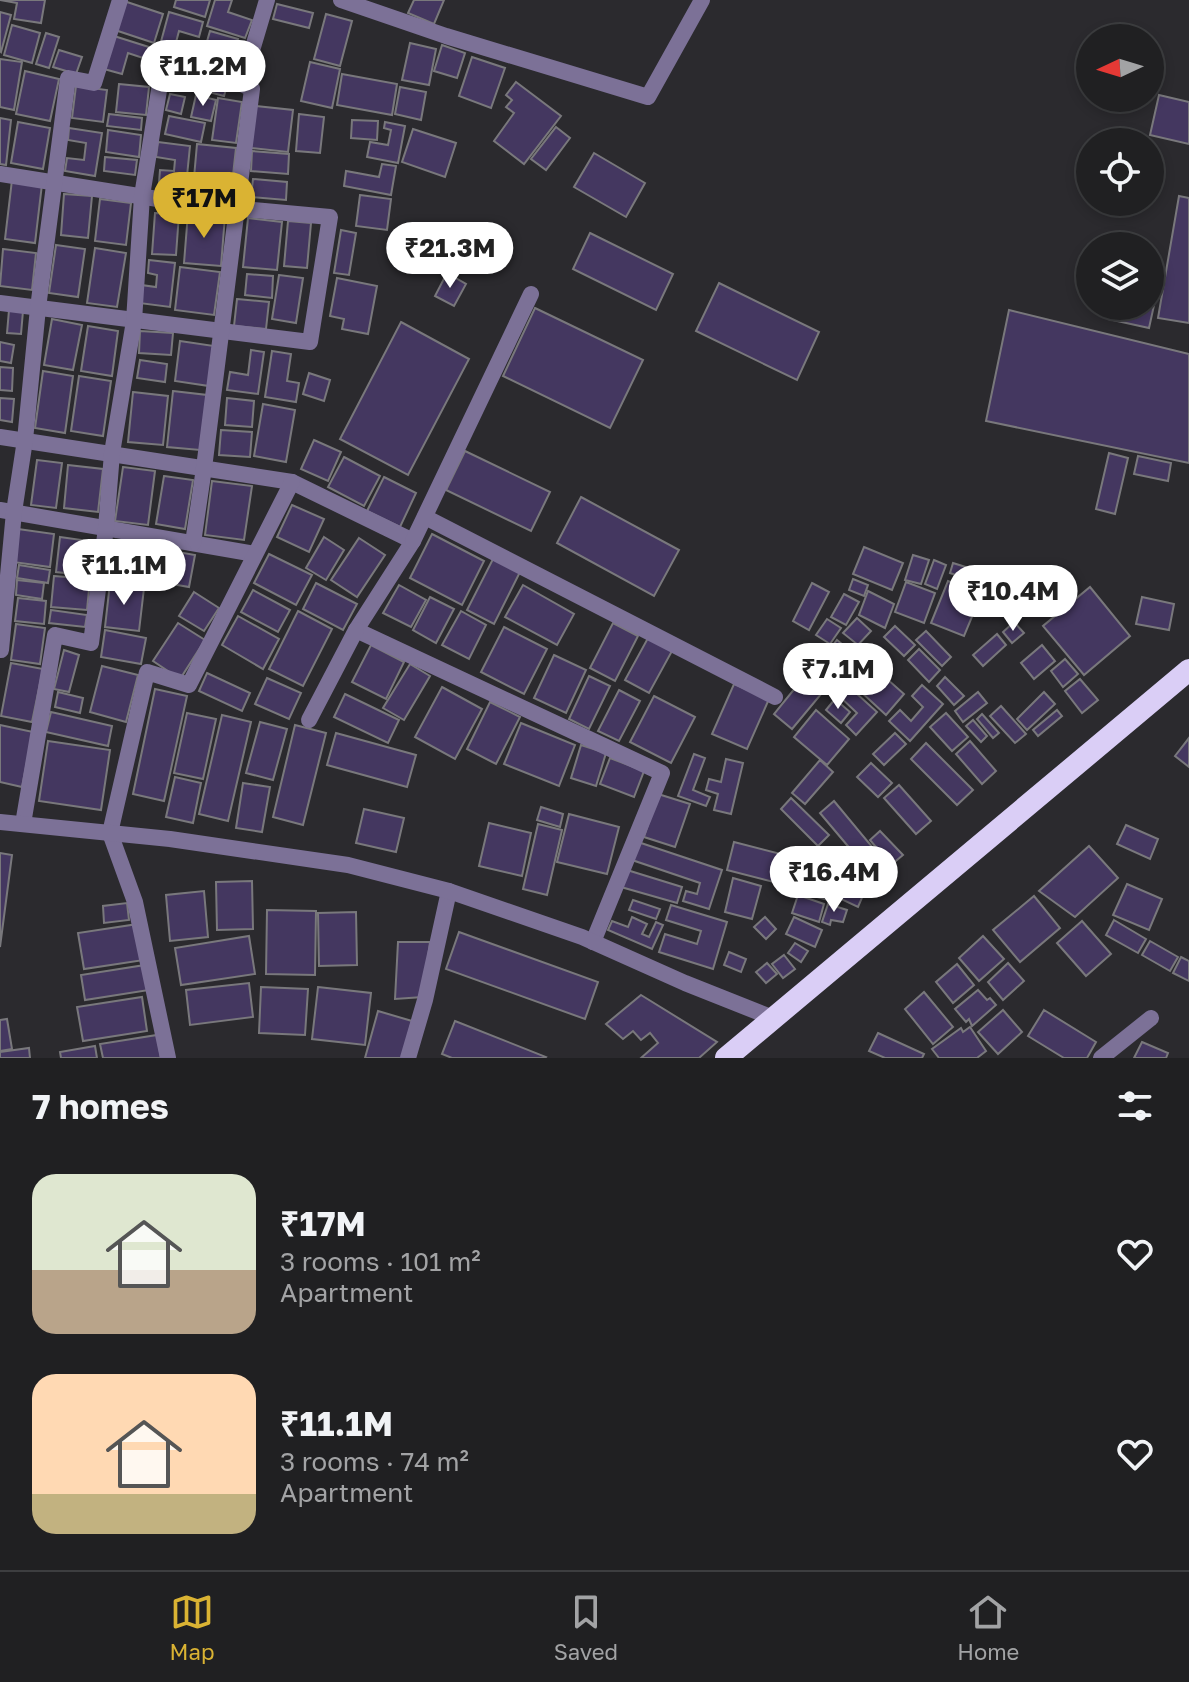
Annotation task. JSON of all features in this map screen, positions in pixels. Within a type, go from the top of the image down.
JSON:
[{"type":"highway","points":[[738,1055],[773,1018],[1189,670]]},
{"type":"street","points":[[0,654],[7,511],[25,440],[38,308],[68,78],[94,83],[120,0]]},
{"type":"street","points":[[193,543],[252,89],[242,84],[267,0]]},
{"type":"street","points":[[341,0],[446,36],[648,97],[702,0]]},
{"type":"street","points":[[23,824],[55,635],[91,643],[112,453],[134,321],[142,196],[160,84]]},
{"type":"street","points":[[0,174],[142,196],[330,217],[310,342],[0,303]]},
{"type":"street","points":[[309,720],[356,630],[413,541],[531,294]]},
{"type":"street","points":[[0,437],[292,482],[413,541]]},
{"type":"street","points":[[168,1058],[135,902],[110,833],[147,672],[189,685],[292,482]]},
{"type":"street","points":[[7,511],[255,554]]},
{"type":"street","points":[[425,517],[775,697]]},
{"type":"street","points":[[356,630],[662,773],[593,942]]},
{"type":"street","points":[[0,822],[170,839],[348,865],[449,891],[593,942],[773,1018]]},
{"type":"street","points":[[408,1058],[425,1000],[449,891]]},
{"type":"street","points":[[1101,1058],[1151,1018]]},
{"type":"building","points":[[0,0],[45,0],[41,23],[14,19],[17,3]]},
{"type":"building","points":[[176,0],[210,0],[205,17],[174,7]]},
{"type":"building","points":[[215,0],[232,0],[228,12],[252,20],[245,38],[207,26]]},
{"type":"building","points":[[414,0],[444,0],[434,24],[408,13]]},
{"type":"building","points":[[124,1],[163,14],[154,43],[115,30]]},
{"type":"building","points":[[277,4],[313,13],[309,28],[273,19]]},
{"type":"building","points":[[0,12],[11,15],[1,52],[0,51]]},
{"type":"building","points":[[169,12],[203,22],[199,37],[179,31],[175,46],[189,50],[184,68],[156,60]]},
{"type":"building","points":[[326,14],[352,21],[340,66],[314,59]]},
{"type":"building","points":[[12,25],[40,33],[32,63],[4,55]]},
{"type":"building","points":[[210,31],[238,39],[229,70],[201,62]]},
{"type":"building","points":[[46,33],[59,37],[49,68],[36,64]]},
{"type":"building","points":[[114,36],[152,48],[149,60],[128,53],[122,74],[104,69]]},
{"type":"building","points":[[410,43],[436,49],[429,85],[402,80]]},
{"type":"building","points":[[442,45],[465,53],[457,78],[434,71]]},
{"type":"building","points":[[59,50],[82,57],[76,74],[53,67]]},
{"type":"building","points":[[472,57],[505,68],[491,108],[459,96]]},
{"type":"building","points":[[0,59],[22,62],[14,110],[0,107]]},
{"type":"building","points":[[310,62],[340,69],[332,108],[301,101]]},
{"type":"building","points":[[200,67],[230,75],[224,96],[194,88]]},
{"type":"building","points":[[25,71],[59,79],[50,121],[16,114]]},
{"type":"building","points":[[342,74],[397,84],[392,115],[337,105]]},
{"type":"building","points":[[516,82],[561,116],[524,164],[494,141],[514,113],[506,107],[512,100],[506,95]]},
{"type":"building","points":[[119,84],[149,87],[146,115],[116,112]]},
{"type":"building","points":[[76,86],[107,90],[103,122],[72,118]]},
{"type":"building","points":[[400,87],[426,92],[421,120],[395,114]]},
{"type":"building","points":[[170,94],[185,97],[181,114],[166,110]]},
{"type":"building","points":[[196,95],[216,100],[211,121],[191,117]]},
{"type":"building","points":[[1164,96],[1189,102],[1189,144],[1164,138],[1164,128],[1152,128],[1155,112],[1164,112]]},
{"type":"building","points":[[218,98],[242,102],[236,143],[212,140]]},
{"type":"building","points":[[256,106],[293,110],[288,152],[251,148]]},
{"type":"building","points":[[109,114],[142,118],[141,130],[107,126]]},
{"type":"building","points":[[299,114],[324,117],[320,153],[296,151]]},
{"type":"building","points":[[169,116],[205,123],[201,142],[165,134]]},
{"type":"building","points":[[0,118],[11,120],[6,165],[0,164]]},
{"type":"building","points":[[352,120],[378,121],[377,140],[351,138]]},
{"type":"building","points":[[18,122],[50,128],[43,169],[11,163]]},
{"type":"building","points":[[385,122],[405,126],[398,163],[367,157],[370,142],[388,145],[391,130],[384,128]]},
{"type":"building","points":[[556,127],[570,138],[546,170],[531,159]]},
{"type":"building","points":[[69,128],[102,133],[95,176],[65,171],[67,158],[84,160],[86,143],[68,140]]},
{"type":"building","points":[[413,129],[456,143],[445,177],[402,162]]},
{"type":"building","points":[[108,130],[141,135],[139,157],[106,152]]},
{"type":"building","points":[[158,142],[190,146],[186,186],[159,183],[160,170],[174,171],[175,160],[156,157]]},
{"type":"building","points":[[197,144],[236,148],[231,193],[193,189]]},
{"type":"building","points":[[252,151],[289,154],[288,174],[251,171]]},
{"type":"building","points":[[594,153],[645,183],[626,217],[574,187]]},
{"type":"building","points":[[105,157],[137,160],[135,175],[104,171]]},
{"type":"building","points":[[382,164],[396,166],[391,195],[344,186],[346,171],[379,177]]},
{"type":"building","points":[[253,179],[287,182],[286,200],[251,197]]},
{"type":"building","points":[[12,180],[42,184],[35,243],[5,239]]},
{"type":"building","points":[[64,194],[92,196],[88,238],[61,235]]},
{"type":"building","points":[[360,195],[391,199],[387,230],[356,226]]},
{"type":"building","points":[[1179,196],[1189,198],[1189,323],[1164,319],[1164,283]]},
{"type":"building","points":[[100,199],[131,203],[126,245],[95,241]]},
{"type":"building","points":[[155,213],[179,214],[176,255],[152,254]]},
{"type":"building","points":[[188,213],[225,216],[221,266],[184,263]]},
{"type":"building","points":[[248,218],[282,222],[277,270],[243,267]]},
{"type":"building","points":[[288,221],[311,223],[307,268],[284,266]]},
{"type":"building","points":[[341,230],[356,233],[349,275],[334,273]]},
{"type":"building","points":[[590,233],[673,274],[656,310],[573,269]]},
{"type":"building","points":[[56,245],[85,249],[78,297],[49,293]]},
{"type":"building","points":[[95,248],[126,253],[117,307],[87,303]]},
{"type":"building","points":[[3,249],[36,253],[32,290],[0,286]]},
{"type":"building","points":[[149,260],[175,263],[170,307],[139,303],[141,285],[156,287],[157,275],[148,273]]},
{"type":"building","points":[[180,267],[220,272],[214,315],[175,310]]},
{"type":"building","points":[[447,273],[466,284],[454,306],[435,296]]},
{"type":"building","points":[[247,274],[273,276],[272,298],[245,295]]},
{"type":"building","points":[[279,275],[303,278],[296,323],[272,319]]},
{"type":"building","points":[[337,278],[377,286],[368,334],[342,329],[344,319],[330,316]]},
{"type":"building","points":[[719,283],[819,332],[797,380],[696,331]]},
{"type":"building","points":[[237,299],[269,302],[266,329],[234,326]]},
{"type":"building","points":[[535,308],[643,360],[610,428],[503,376]]},
{"type":"building","points":[[9,310],[23,311],[21,334],[7,333]]},
{"type":"building","points":[[1009,310],[1189,354],[1189,463],[986,421]]},
{"type":"building","points":[[52,319],[82,325],[73,370],[44,365]]},
{"type":"building","points":[[1113,320],[1151,320],[1149,328]]},
{"type":"building","points":[[401,322],[469,359],[408,475],[340,439]]},
{"type":"building","points":[[88,326],[118,331],[112,376],[81,371]]},
{"type":"building","points":[[140,331],[173,333],[171,355],[139,353]]},
{"type":"building","points":[[180,341],[214,346],[209,386],[175,381]]},
{"type":"building","points":[[0,342],[14,345],[11,363],[0,361]]},
{"type":"building","points":[[251,350],[264,352],[258,394],[227,390],[230,372],[248,375]]},
{"type":"building","points":[[272,351],[291,354],[287,381],[299,383],[296,402],[265,397]]},
{"type":"building","points":[[140,360],[167,364],[165,382],[137,378]]},
{"type":"building","points":[[0,367],[13,368],[12,391],[0,390]]},
{"type":"building","points":[[43,371],[73,376],[65,433],[35,428]]},
{"type":"building","points":[[309,373],[330,380],[324,401],[303,394]]},
{"type":"building","points":[[79,376],[111,381],[103,436],[71,431]]},
{"type":"building","points":[[173,391],[207,395],[200,450],[167,447]]},
{"type":"building","points":[[133,392],[168,396],[163,445],[128,442]]},
{"type":"building","points":[[0,398],[14,399],[12,422],[0,420]]},
{"type":"building","points":[[227,398],[254,401],[252,427],[225,425]]},
{"type":"building","points":[[263,404],[295,410],[286,462],[254,456]]},
{"type":"building","points":[[221,430],[252,432],[250,457],[219,455]]},
{"type":"building","points":[[314,440],[341,452],[328,481],[301,469]]},
{"type":"building","points":[[465,451],[550,492],[531,531],[446,490]]},
{"type":"building","points":[[1109,453],[1128,458],[1115,514],[1096,509]]},
{"type":"building","points":[[1138,456],[1171,463],[1168,481],[1134,474]]},
{"type":"building","points":[[344,457],[380,476],[364,506],[328,487]]},
{"type":"building","points":[[37,460],[62,463],[56,508],[31,505]]},
{"type":"building","points":[[68,465],[103,469],[98,512],[64,508]]},
{"type":"building","points":[[123,467],[155,471],[148,525],[115,521]]},
{"type":"building","points":[[164,476],[193,480],[185,529],[156,524]]},
{"type":"building","points":[[384,477],[416,493],[400,527],[367,511]]},
{"type":"building","points":[[212,481],[252,486],[244,540],[205,535]]},
{"type":"building","points":[[581,497],[679,550],[654,596],[557,543]]},
{"type":"building","points":[[292,505],[324,519],[309,552],[277,537]]},
{"type":"building","points":[[18,529],[54,534],[50,567],[13,562]]},
{"type":"building","points":[[432,534],[484,561],[462,605],[410,578]]},
{"type":"building","points":[[60,537],[96,542],[92,576],[56,572]]},
{"type":"building","points":[[324,537],[344,550],[326,580],[306,568]]},
{"type":"building","points":[[359,538],[385,555],[357,597],[331,580]]},
{"type":"building","points":[[116,540],[149,546],[143,582],[110,577]]},
{"type":"building","points":[[864,547],[903,563],[892,590],[853,574]]},
{"type":"building","points":[[155,548],[195,555],[189,587],[149,580]]},
{"type":"building","points":[[269,554],[312,575],[296,605],[254,583]]},
{"type":"building","points":[[913,555],[929,560],[921,584],[905,580]]},
{"type":"building","points":[[494,557],[521,570],[494,624],[467,610]]},
{"type":"building","points":[[934,560],[946,565],[937,589],[925,584]]},
{"type":"building","points":[[953,563],[975,570],[971,580],[950,573]]},
{"type":"building","points":[[19,565],[50,570],[48,583],[17,578]]},
{"type":"building","points":[[982,567],[997,574],[988,592],[975,586]]},
{"type":"building","points":[[54,576],[90,579],[87,610],[51,607]]},
{"type":"building","points":[[853,579],[868,585],[864,596],[849,590]]},
{"type":"building","points":[[17,580],[44,583],[42,599],[16,595]]},
{"type":"building","points":[[948,581],[981,595],[964,636],[931,623]]},
{"type":"building","points":[[906,582],[935,593],[924,623],[895,612]]},
{"type":"building","points":[[110,583],[144,588],[139,631],[105,627]]},
{"type":"building","points":[[316,583],[357,604],[343,630],[303,609]]},
{"type":"building","points":[[812,583],[829,592],[809,630],[793,621]]},
{"type":"building","points":[[399,585],[426,600],[411,627],[383,613]]},
{"type":"building","points":[[523,585],[574,614],[557,645],[505,617]]},
{"type":"building","points":[[1090,587],[1130,636],[1084,675],[1043,626]]},
{"type":"building","points":[[253,590],[290,610],[278,632],[241,612]]},
{"type":"building","points":[[868,591],[894,604],[885,628],[859,615]]},
{"type":"building","points":[[194,592],[219,608],[204,631],[179,616]]},
{"type":"building","points":[[844,594],[859,602],[846,625],[831,617]]},
{"type":"building","points":[[430,597],[454,609],[436,643],[413,630]]},
{"type":"building","points":[[1142,597],[1174,604],[1169,630],[1136,624]]},
{"type":"building","points":[[18,598],[46,601],[44,624],[15,621]]},
{"type":"building","points":[[51,610],[87,615],[85,627],[49,623]]},
{"type":"building","points":[[298,611],[332,629],[303,686],[269,669]]},
{"type":"building","points":[[461,611],[486,625],[469,659],[442,645]]},
{"type":"building","points":[[238,616],[279,639],[263,669],[222,645]]},
{"type":"building","points":[[857,618],[871,631],[858,645],[843,633]]},
{"type":"building","points":[[827,619],[841,628],[830,644],[816,635]]},
{"type":"building","points":[[1014,622],[1024,633],[1012,643],[1003,632]]},
{"type":"building","points":[[178,623],[205,640],[180,679],[153,661]]},
{"type":"building","points":[[613,623],[638,636],[615,681],[590,668]]},
{"type":"building","points":[[16,624],[45,628],[40,664],[11,660]]},
{"type":"building","points":[[895,626],[915,645],[904,656],[884,637]]},
{"type":"building","points":[[504,627],[547,649],[524,694],[481,672]]},
{"type":"building","points":[[105,630],[146,638],[141,664],[101,657]]},
{"type":"building","points":[[926,631],[951,657],[942,666],[916,640]]},
{"type":"building","points":[[997,634],[1006,645],[983,666],[973,655]]},
{"type":"building","points":[[648,638],[672,651],[649,693],[625,680]]},
{"type":"building","points":[[837,640],[871,668],[855,688],[821,661]]},
{"type":"building","points":[[371,645],[404,662],[386,699],[352,682]]},
{"type":"building","points":[[1042,645],[1055,661],[1034,679],[1021,663]]},
{"type":"building","points":[[919,649],[940,670],[929,682],[908,660]]},
{"type":"building","points":[[64,650],[79,655],[69,692],[54,689]]},
{"type":"building","points":[[554,655],[586,670],[566,713],[534,698]]},
{"type":"building","points":[[1065,659],[1078,674],[1063,687],[1051,671]]},
{"type":"building","points":[[11,663],[43,669],[32,722],[1,716]]},
{"type":"building","points":[[410,664],[430,676],[404,720],[383,708]]},
{"type":"building","points":[[102,666],[138,675],[126,722],[90,712]]},
{"type":"building","points":[[813,666],[832,681],[792,729],[774,714]]},
{"type":"building","points":[[878,671],[904,694],[886,715],[860,691]]},
{"type":"building","points":[[207,673],[250,693],[242,711],[199,691]]},
{"type":"building","points":[[589,676],[610,686],[589,729],[569,719]]},
{"type":"building","points":[[945,677],[964,696],[954,705],[937,686]]},
{"type":"building","points":[[267,678],[301,693],[289,719],[255,704]]},
{"type":"building","points":[[1080,679],[1098,700],[1082,713],[1065,691]]},
{"type":"building","points":[[845,683],[877,712],[856,735],[846,725],[857,713],[836,693]]},
{"type":"building","points":[[734,684],[769,699],[747,749],[712,734]]},
{"type":"building","points":[[922,685],[943,704],[910,741],[889,721],[900,710],[911,721],[923,707],[912,696]]},
{"type":"building","points":[[442,687],[482,709],[455,759],[415,737]]},
{"type":"building","points":[[155,689],[187,696],[164,801],[133,794]]},
{"type":"building","points":[[619,690],[640,701],[619,741],[598,731]]},
{"type":"building","points":[[58,692],[83,698],[80,713],[55,707]]},
{"type":"building","points":[[978,692],[987,703],[963,722],[955,711]]},
{"type":"building","points":[[1044,692],[1055,704],[1027,730],[1017,719]]},
{"type":"building","points":[[345,694],[399,720],[388,743],[334,717]]},
{"type":"building","points":[[654,696],[695,717],[671,763],[630,742]]},
{"type":"building","points":[[835,699],[850,712],[841,723],[826,710]]},
{"type":"building","points":[[490,702],[520,717],[496,764],[467,749]]},
{"type":"building","points":[[1001,706],[1026,734],[1015,743],[990,716]]},
{"type":"building","points":[[816,710],[849,739],[827,765],[794,737]]},
{"type":"building","points":[[1057,710],[1062,716],[1038,736],[1033,730]]},
{"type":"building","points":[[51,712],[112,726],[108,746],[46,732]]},
{"type":"building","points":[[187,713],[216,719],[203,779],[174,773]]},
{"type":"building","points":[[946,713],[968,737],[952,751],[930,727]]},
{"type":"building","points":[[982,714],[999,733],[993,738],[977,719]]},
{"type":"building","points":[[222,715],[251,722],[228,821],[199,814]]},
{"type":"building","points":[[973,720],[987,736],[981,742],[966,726]]},
{"type":"building","points":[[260,722],[287,729],[273,780],[246,773]]},
{"type":"building","points":[[521,723],[575,745],[559,786],[504,764]]},
{"type":"building","points":[[0,725],[33,732],[22,787],[0,782]]},
{"type":"building","points":[[295,725],[326,733],[303,825],[273,817]]},
{"type":"building","points":[[336,733],[416,755],[407,787],[327,765]]},
{"type":"building","points":[[895,733],[906,744],[884,765],[873,754]]},
{"type":"building","points":[[1189,738],[1189,767],[1175,756]]},
{"type":"building","points":[[48,741],[110,750],[101,810],[39,801]]},
{"type":"building","points":[[970,741],[996,771],[982,784],[956,754]]},
{"type":"building","points":[[926,743],[973,790],[957,805],[911,759]]},
{"type":"building","points":[[581,745],[606,753],[596,786],[571,778]]},
{"type":"building","points":[[694,754],[705,758],[693,790],[710,797],[706,806],[678,796]]},
{"type":"building","points":[[610,758],[644,771],[634,797],[600,784]]},
{"type":"building","points":[[726,759],[743,763],[731,814],[714,810],[718,794],[706,790],[709,779],[721,782]]},
{"type":"building","points":[[820,760],[833,772],[805,804],[792,793]]},
{"type":"building","points":[[871,763],[892,783],[878,797],[857,777]]},
{"type":"building","points":[[175,777],[201,783],[193,823],[166,817]]},
{"type":"building","points":[[243,783],[270,787],[262,832],[236,828]]},
{"type":"building","points":[[899,785],[931,821],[916,834],[884,798]]},
{"type":"building","points":[[658,794],[690,804],[675,847],[644,837]]},
{"type":"building","points":[[791,798],[829,835],[818,846],[781,809]]},
{"type":"building","points":[[834,801],[888,866],[874,877],[820,813]]},
{"type":"building","points":[[541,807],[563,814],[560,827],[537,820]]},
{"type":"building","points":[[364,809],[404,818],[396,852],[356,843]]},
{"type":"building","points":[[569,814],[619,827],[607,874],[557,862]]},
{"type":"building","points":[[489,823],[531,833],[522,876],[479,866]]},
{"type":"building","points":[[538,824],[562,830],[547,895],[523,889]]},
{"type":"building","points":[[1126,825],[1158,839],[1150,859],[1117,844]]},
{"type":"building","points":[[880,831],[903,855],[891,865],[870,840]]},
{"type":"building","points":[[638,842],[722,870],[709,909],[683,901],[686,891],[697,894],[700,883],[632,860]]},
{"type":"building","points":[[734,842],[808,861],[801,889],[727,870]]},
{"type":"building","points":[[1089,846],[1118,878],[1075,917],[1039,891]]},
{"type":"building","points":[[0,853],[12,855],[0,947]]},
{"type":"building","points":[[811,862],[822,865],[819,876],[842,882],[836,902],[802,893]]},
{"type":"building","points":[[627,870],[682,887],[677,903],[621,887]]},
{"type":"building","points":[[849,877],[867,886],[858,907],[839,898]]},
{"type":"building","points":[[733,878],[761,886],[752,919],[725,912]]},
{"type":"building","points":[[252,881],[253,929],[217,930],[216,882]]},
{"type":"building","points":[[1127,884],[1162,899],[1149,930],[1113,915]]},
{"type":"building","points":[[204,891],[208,937],[170,941],[166,895]]},
{"type":"building","points":[[798,895],[824,904],[819,922],[792,913]]},
{"type":"building","points":[[1034,896],[1060,928],[1020,962],[993,930]]},
{"type":"building","points":[[633,900],[660,909],[656,919],[629,910]]},
{"type":"building","points":[[127,903],[129,920],[104,923],[103,906]]},
{"type":"building","points":[[828,904],[847,910],[843,922],[831,920],[830,925],[822,922]]},
{"type":"building","points":[[671,905],[727,922],[713,969],[659,952],[665,934],[697,944],[701,931],[666,920]]},
{"type":"building","points":[[267,910],[316,911],[315,975],[266,974]]},
{"type":"building","points":[[356,912],[357,965],[319,966],[318,913]]},
{"type":"building","points":[[632,917],[647,924],[642,934],[649,937],[656,922],[663,925],[652,949],[608,930],[612,921],[628,927]]},
{"type":"building","points":[[765,917],[776,929],[766,939],[754,927]]},
{"type":"building","points":[[794,917],[822,930],[815,947],[786,934]]},
{"type":"building","points":[[1114,920],[1146,939],[1138,953],[1106,935]]},
{"type":"building","points":[[1082,921],[1111,954],[1086,976],[1057,943]]},
{"type":"building","points":[[138,924],[144,960],[84,969],[78,933]]},
{"type":"building","points":[[459,932],[598,982],[585,1019],[446,969]]},
{"type":"building","points":[[249,936],[255,974],[181,985],[175,948]]},
{"type":"building","points":[[983,936],[1004,959],[979,981],[959,958]]},
{"type":"building","points":[[1150,941],[1178,957],[1170,971],[1142,955]]},
{"type":"building","points":[[398,942],[430,942],[423,997],[395,999]]},
{"type":"building","points":[[795,943],[808,951],[801,962],[788,953]]},
{"type":"building","points":[[729,952],[746,959],[741,972],[724,965]]},
{"type":"building","points":[[784,955],[795,969],[783,978],[772,964]]},
{"type":"building","points":[[1181,957],[1189,961],[1189,981],[1173,973]]},
{"type":"building","points":[[767,963],[777,974],[766,983],[756,972]]},
{"type":"building","points":[[1008,963],[1024,981],[1003,1000],[988,982]]},
{"type":"building","points":[[957,964],[974,985],[953,1003],[936,982]]},
{"type":"building","points":[[145,965],[149,990],[85,1000],[81,975]]},
{"type":"building","points":[[249,983],[253,1017],[190,1025],[186,990]]},
{"type":"building","points":[[261,987],[308,989],[305,1035],[259,1033]]},
{"type":"building","points":[[318,987],[371,993],[365,1045],[312,1039]]},
{"type":"building","points":[[978,990],[996,1005],[972,1026],[969,1019],[966,1022],[955,1009]]},
{"type":"building","points":[[924,992],[953,1027],[933,1044],[905,1009]]},
{"type":"building","points":[[641,995],[717,1042],[699,1058],[641,1058],[658,1043],[650,1033],[641,1040],[633,1031],[623,1039],[606,1024]]},
{"type":"building","points":[[142,997],[147,1031],[83,1041],[77,1007]]},
{"type":"building","points":[[1003,1010],[1022,1032],[998,1054],[978,1032]]},
{"type":"building","points":[[1044,1010],[1096,1042],[1087,1058],[1064,1058],[1028,1036]]},
{"type":"building","points":[[378,1011],[412,1021],[402,1058],[365,1058]]},
{"type":"building","points":[[7,1019],[12,1049],[0,1051],[0,1020]]},
{"type":"building","points":[[455,1021],[546,1057],[452,1058],[442,1054]]},
{"type":"building","points":[[970,1027],[986,1051],[977,1058],[939,1058],[932,1049],[961,1028],[963,1032]]},
{"type":"building","points":[[878,1033],[924,1054],[922,1058],[885,1058],[869,1051]]},
{"type":"building","points":[[157,1035],[161,1058],[103,1058],[100,1044]]},
{"type":"building","points":[[1142,1042],[1168,1053],[1166,1058],[1134,1058]]},
{"type":"building","points":[[95,1046],[97,1058],[61,1058],[60,1052]]},
{"type":"building","points":[[29,1048],[30,1058],[0,1058],[0,1052]]}]
